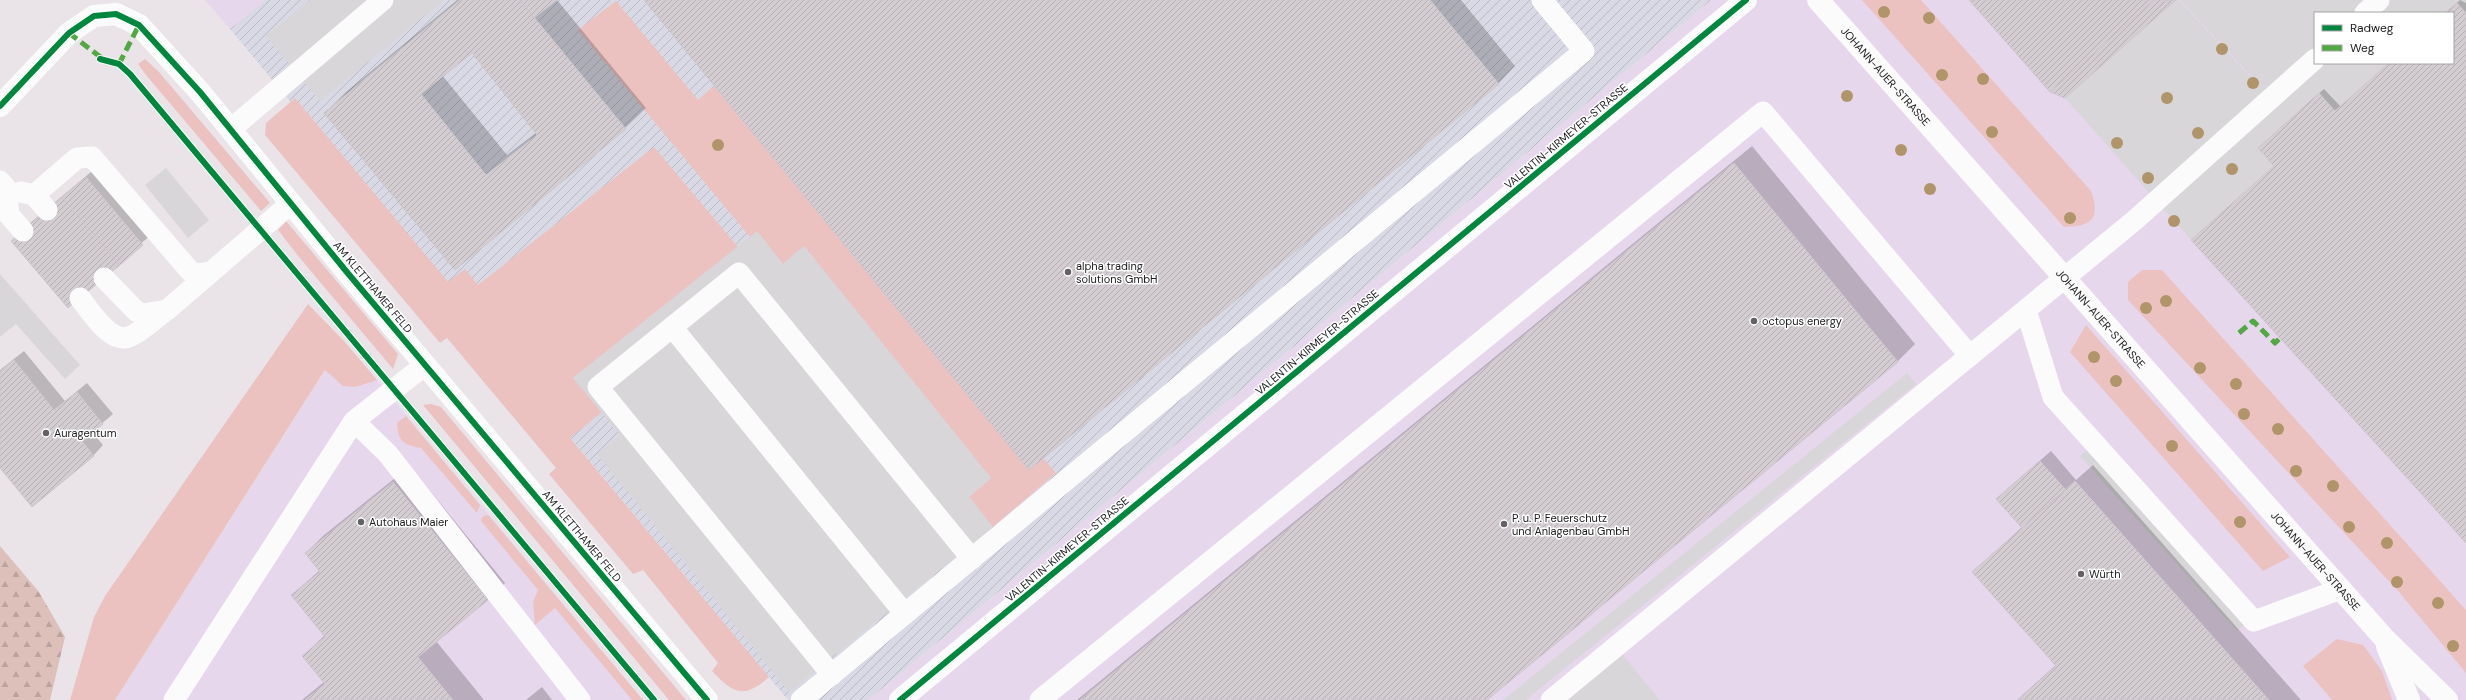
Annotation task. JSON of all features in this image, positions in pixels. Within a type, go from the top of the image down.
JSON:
[{"type":"street","name":"VALENTIN-KIRMEYER-STRASSE","points":[[900,700],[1746,0]]},
{"type":"street","name":"JOHANN-AUER-STRASSE","points":[[1818,0],[2384,638],[2447,700]]},
{"type":"street","name":"AM KLETTHAMER FELD","points":[[0,106],[76,26],[94,16],[116,14],[139,25],[160,46],[231,129],[290,204],[707,700]]},
{"type":"street","name":"JOHANN-AUER-STRASSE","points":[[2384,638],[2410,700]]},
{"type":"lane","points":[[231,129],[383,0]]},
{"type":"lane","points":[[801,700],[1584,51],[1542,0]]},
{"type":"lane","points":[[2366,12],[2379,0]]},
{"type":"lane","points":[[1551,700],[2135,220],[2314,60]]},
{"type":"lane","points":[[1040,700],[1763,112],[1970,356]]},
{"type":"lane","points":[[3,184],[40,203],[77,158],[92,157],[190,271],[198,274],[212,272]]},
{"type":"lane","points":[[3,184],[10,215],[23,231]]},
{"type":"lane","points":[[80,298],[103,326],[112,334],[123,338],[130,336],[167,310],[290,204]]},
{"type":"lane","points":[[832,675],[598,387],[739,273],[972,559]]},
{"type":"lane","points":[[104,278],[136,311],[143,314],[167,310]]},
{"type":"lane","points":[[2026,310],[2054,397],[2254,621],[2341,589]]},
{"type":"lane","points":[[672,327],[905,614]]},
{"type":"lane","points":[[174,700],[354,421],[426,365]]},
{"type":"lane","points":[[354,421],[388,454],[580,700]]},
{"type":"path","points":[[2180,0],[2271,99]]},
{"type":"shaded area","points":[[205,0],[266,0],[230,29]]},
{"type":"shaded area","points":[[266,0],[1711,0],[868,700],[788,700],[230,29]]},
{"type":"shaded area","points":[[310,0],[444,0],[320,101],[266,36]]},
{"type":"shaded area","points":[[1711,0],[2466,0],[2466,700],[868,700]]},
{"type":"shaded area","points":[[1862,0],[1921,0],[2091,191],[2095,208],[2092,219],[2081,225],[2064,227]]},
{"type":"shaded area","points":[[2176,0],[2466,0],[2466,13],[2456,3],[2446,12],[2314,12],[2314,64],[2388,64],[2335,111],[2318,93],[2258,148],[2274,166],[2191,240],[2065,98]]},
{"type":"shaded area","points":[[616,1],[698,100],[714,86],[1029,469],[1043,458],[1056,473],[993,527],[969,497],[991,478],[804,246],[783,264],[757,232],[750,237],[578,30]]},
{"type":"shaded area","points":[[145,59],[159,72],[270,203],[261,211],[146,75],[138,64]]},
{"type":"shaded area","points":[[295,98],[448,282],[465,269],[478,285],[654,147],[738,247],[573,378],[602,412],[570,438],[769,677],[752,689],[745,691],[732,689],[719,679],[712,671],[718,663],[643,570],[633,574],[549,474],[556,468],[447,338],[440,343],[265,135],[266,123]]},
{"type":"shaded area","points":[[166,168],[209,220],[188,238],[145,185]]},
{"type":"shaded area","points":[[286,221],[398,354],[393,369],[278,230]]},
{"type":"shaded area","points":[[757,231],[783,264],[804,246],[991,478],[969,497],[993,527],[789,692],[597,454],[620,435],[573,378]]},
{"type":"shaded area","points":[[2142,270],[2162,270],[2466,610],[2466,673],[2399,592],[2128,300],[2128,282]]},
{"type":"shaded area","points":[[0,274],[80,365],[65,379],[16,324],[0,337]]},
{"type":"shaded area","points":[[308,304],[344,341],[377,380],[355,387],[343,386],[325,370],[115,700],[70,700],[94,617],[105,596]]},
{"type":"shaded area","points":[[2086,325],[2290,557],[2263,571],[2070,352]]},
{"type":"shaded area","name":"Autohaus Maier","points":[[344,341],[377,380],[643,700],[115,700]]},
{"type":"shaded area","points":[[1907,373],[1916,384],[1526,700],[1503,700]]},
{"type":"shaded area","points":[[431,404],[441,407],[686,700],[669,700],[423,405]]},
{"type":"shaded area","points":[[406,416],[480,505],[477,513],[421,448],[406,444],[400,438],[397,423]]},
{"type":"shaded area","points":[[2091,447],[2248,621],[2237,631],[2080,456]]},
{"type":"shaded area","points":[[486,515],[489,516],[643,700],[632,700],[555,608],[535,625],[533,602],[538,590],[481,521],[482,517]]},
{"type":"shaded area","points":[[2337,639],[2363,645],[2382,671],[2392,700],[2332,700],[2303,666]]},
{"type":"shaded area","points":[[1621,653],[1660,700],[1565,700]]},
{"type":"green space","points":[[0,546],[39,592],[65,637],[50,700],[0,700]]},
{"type":"building","points":[[460,0],[520,0],[626,129],[455,270],[324,113]],"holes":[[[472,53],[537,135],[486,175],[421,94]]]},
{"type":"building","points":[[520,0],[557,0],[534,18]]},
{"type":"building","name":"alpha trading solutions GmbH","points":[[644,0],[1430,0],[1499,84],[1029,470]]},
{"type":"building","points":[[1969,0],[2154,0],[2050,92]]},
{"type":"building","points":[[2154,0],[2163,0],[2169,6],[2065,98],[2050,92]]},
{"type":"building","points":[[2163,0],[2176,0],[2169,6]]},
{"type":"building","points":[[2457,3],[2466,13],[2466,543],[2191,240],[2274,166],[2258,148],[2319,93],[2335,111],[2388,64],[2454,64],[2454,12],[2446,12]]},
{"type":"building","points":[[1734,163],[1898,362],[1576,627],[1487,700],[1080,700]]},
{"type":"building","points":[[86,177],[143,245],[120,265],[62,197]]},
{"type":"building","points":[[62,197],[120,265],[68,308],[11,241]]},
{"type":"building","name":"Auragentum","points":[[14,360],[54,410],[77,392],[103,424],[82,441],[94,456],[32,507],[0,468],[0,371]]},
{"type":"building","points":[[2040,461],[2066,490],[2022,528],[1996,499]]},
{"type":"building","points":[[2075,481],[2269,700],[2018,700],[2056,666],[1972,572]]},
{"type":"building","points":[[393,482],[488,600],[418,657],[453,700],[305,700],[325,684],[302,656],[325,637],[291,595],[320,572],[305,553]]},
{"type":"marked path","points":[[119,64],[139,25]]},
{"type":"marked path","points":[[69,33],[103,59]]},
{"type":"marked path","points":[[2239,333],[2253,321],[2275,343],[2280,338]]},
{"type":"cycle path","points":[[900,700],[1746,0]]},
{"type":"cycle path","points":[[0,106],[69,33],[94,16],[116,14],[139,25],[200,92],[346,271],[707,700]]},
{"type":"cycle path","points":[[100,59],[119,64],[130,74],[654,700]]},
{"type":"place","name":"alpha trading solutions GmbH","points":[[1068,272]]},
{"type":"place","name":"octopus energy","points":[[1754,321]]},
{"type":"place","name":"Auragentum","points":[[46,433]]},
{"type":"place","name":"Autohaus Maier","points":[[361,522]]},
{"type":"place","name":"P. u. P. Feuerschutz und Anlagenbau GmbH","points":[[1504,524]]},
{"type":"place","name":"Würth","points":[[2081,574]]}]
